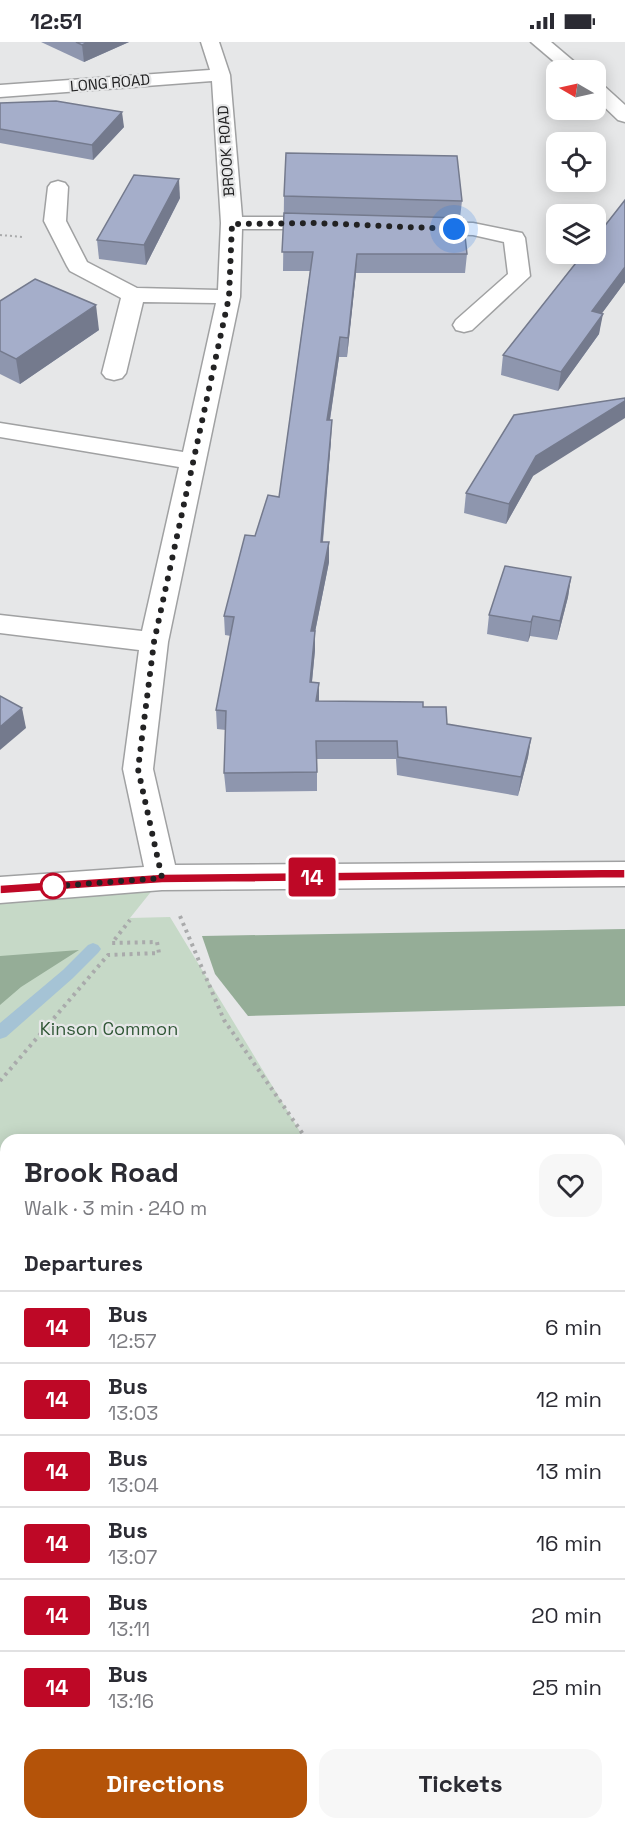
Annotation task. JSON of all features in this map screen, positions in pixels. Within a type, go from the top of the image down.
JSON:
[{"type":"street","name":"BROOK ROAD","points":[[162,878],[138,769],[154,642],[229,297],[232,224],[221,75],[210,42]]},
{"type":"street","points":[[540,42],[562,60]]},
{"type":"street","name":"LONG ROAD","points":[[0,91],[221,75]]},
{"type":"street","points":[[606,98],[625,116]]},
{"type":"street","points":[[58,187],[55,221],[78,267],[133,295],[229,297]]},
{"type":"street","points":[[232,224],[348,224]]},
{"type":"street","points":[[404,227],[473,229],[514,238],[519,276],[464,325]]},
{"type":"street","points":[[114,373],[133,295]]},
{"type":"street","points":[[0,430],[194,462]]},
{"type":"street","points":[[0,624],[154,642]]},
{"type":"street","points":[[0,890],[162,878],[625,874]]},
{"type":"path","points":[[0,1081],[108,955],[159,953],[157,942],[112,943],[162,878],[224,1020],[303,1134]]},
{"type":"green space","name":"Kinson Common","points":[[162,878],[130,918],[170,917],[301,1134],[0,1134],[0,890]]},
{"type":"green space","points":[[625,929],[625,1006],[248,1016],[215,974],[202,936]]},
{"type":"green space","points":[[79,950],[21,987],[0,1005],[0,956]]},
{"type":"building","points":[[56,101],[122,112],[92,145],[0,129],[0,103]]},
{"type":"building","points":[[286,153],[457,156],[462,201],[284,196]]},
{"type":"building","points":[[134,175],[179,179],[144,245],[97,240]]},
{"type":"building","points":[[625,200],[625,267],[592,311],[603,314],[561,372],[503,355],[575,264],[606,264],[606,224]]},
{"type":"building","points":[[284,213],[463,218],[467,254],[357,254],[348,338],[340,337],[327,420],[332,420],[321,542],[329,542],[311,631],[315,631],[310,682],[319,683],[316,701],[423,702],[423,707],[446,707],[447,724],[531,738],[521,777],[398,757],[397,741],[316,741],[317,772],[224,773],[226,711],[216,710],[234,617],[224,616],[245,535],[255,536],[268,495],[279,497],[313,252],[282,252]]},
{"type":"building","points":[[35,279],[96,305],[16,359],[0,351],[0,301]]},
{"type":"building","points":[[625,398],[625,401],[536,456],[509,504],[466,493],[514,415]]},
{"type":"building","points":[[505,566],[571,577],[560,621],[533,616],[531,622],[489,615]]},
{"type":"building","points":[[0,696],[22,708],[0,727]]},
{"type":"waterway","points":[[0,1032],[68,974],[93,949]]},
{"type":"bus line","name":"14","points":[[0,890],[162,878],[625,874]]},
{"type":"route","points":[[53,886],[44,887],[162,878],[138,769],[154,642],[229,297],[232,224],[315,223],[454,229]]}]
